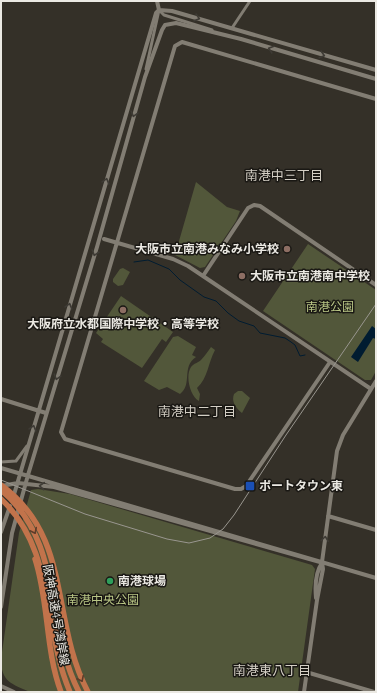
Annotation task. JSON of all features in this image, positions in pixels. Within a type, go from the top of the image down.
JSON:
[{"type":"highway","name":"阪神高速4号湾岸線","points":[[1,485],[24,505],[44,535],[55,568],[70,649],[76,668],[88,692]]},
{"type":"highway","points":[[1,490],[16,504],[26,517],[44,553],[64,649],[79,692]]},
{"type":"highway","points":[[1,499],[24,526],[38,557],[44,575],[60,662],[70,692]]},
{"type":"highway","name":"阪神高速4号湾岸線","points":[[1,503],[22,531],[36,562],[42,590],[54,668],[60,692]]},
{"type":"street","points":[[145,77],[159,10],[157,1]]},
{"type":"street","points":[[232,28],[250,1]]},
{"type":"street","points":[[159,10],[172,11],[376,70]]},
{"type":"street","points":[[159,10],[164,15],[376,79]]},
{"type":"street","points":[[1,532],[21,473],[38,410],[154,17],[159,10]]},
{"type":"street","points":[[1,607],[12,533],[28,475],[145,77],[162,30],[165,24],[176,23],[241,39]]},
{"type":"street","points":[[330,362],[242,490],[235,490],[65,439],[61,432],[175,46],[182,42],[376,99]]},
{"type":"street","points":[[203,276],[248,208],[254,205],[260,206],[376,285]]},
{"type":"street","points":[[104,239],[173,259],[203,276],[371,389]]},
{"type":"street","points":[[304,692],[317,600],[317,575],[318,568],[322,562],[337,451],[343,435],[376,381]]},
{"type":"street","points":[[1,399],[46,412]]},
{"type":"street","points":[[1,462],[16,461],[29,443]]},
{"type":"street","points":[[1,468],[376,578]]},
{"type":"street","points":[[1,485],[18,483],[54,487],[314,562],[322,562]]},
{"type":"street","points":[[328,516],[376,530]]},
{"type":"street","points":[[306,672],[374,692]]},
{"type":"street","points":[[1,686],[14,692]]},
{"type":"green space","points":[[196,182],[227,207],[240,211],[236,221],[205,267],[200,268],[175,255]]},
{"type":"green space","name":"南港公園","points":[[308,244],[376,290],[376,371],[371,380],[365,380],[263,311]]},
{"type":"green space","points":[[123,268],[130,272],[123,285],[118,286],[113,282],[113,279],[120,269]]},
{"type":"green space","name":"大阪府立水都国際中学校・高等学校","points":[[121,296],[173,332],[166,342],[162,339],[142,368],[101,342],[103,339],[96,333]]},
{"type":"green space","points":[[178,336],[196,347],[192,355],[196,357],[189,366],[186,385],[180,394],[167,387],[159,390],[144,381],[173,337]]},
{"type":"green space","points":[[211,347],[215,350],[206,375],[197,388],[200,394],[199,401],[193,395],[189,386],[188,375],[191,367],[200,361]]},
{"type":"green space","points":[[238,391],[242,391],[250,398],[242,413],[236,407],[233,400],[234,394]]},
{"type":"green space","name":"南港中央公園","points":[[38,489],[70,494],[312,565],[315,569],[298,692],[30,692],[9,681],[3,673],[1,659],[19,533],[31,490]]},
{"type":"water","points":[[372,326],[376,329],[376,339],[373,338],[358,362],[351,357]]},
{"type":"waterway","points":[[134,262],[148,260],[169,269],[180,280],[204,297],[216,301],[239,321],[254,326],[260,333],[285,338],[295,345],[300,356],[305,355]]},
{"type":"tram line","points":[[1,480],[85,514],[167,539],[189,543],[210,538],[223,529],[234,515],[286,435],[376,304]]},
{"type":"place","name":"大阪市立南港みなみ小学校","points":[[287,249]]},
{"type":"place","name":"大阪市立南港南中学校","points":[[242,276]]},
{"type":"place","name":"大阪府立水都国際中学校・高等学校","points":[[123,310]]},
{"type":"place","name":"ポートタウン東","points":[[250,486]]},
{"type":"place","name":"南港球場","points":[[110,581]]},
{"type":"district","name":"南港中三丁目","points":[[284,175]]},
{"type":"district","name":"南港中二丁目","points":[[197,411]]},
{"type":"district","name":"南港東八丁目","points":[[272,670]]}]
